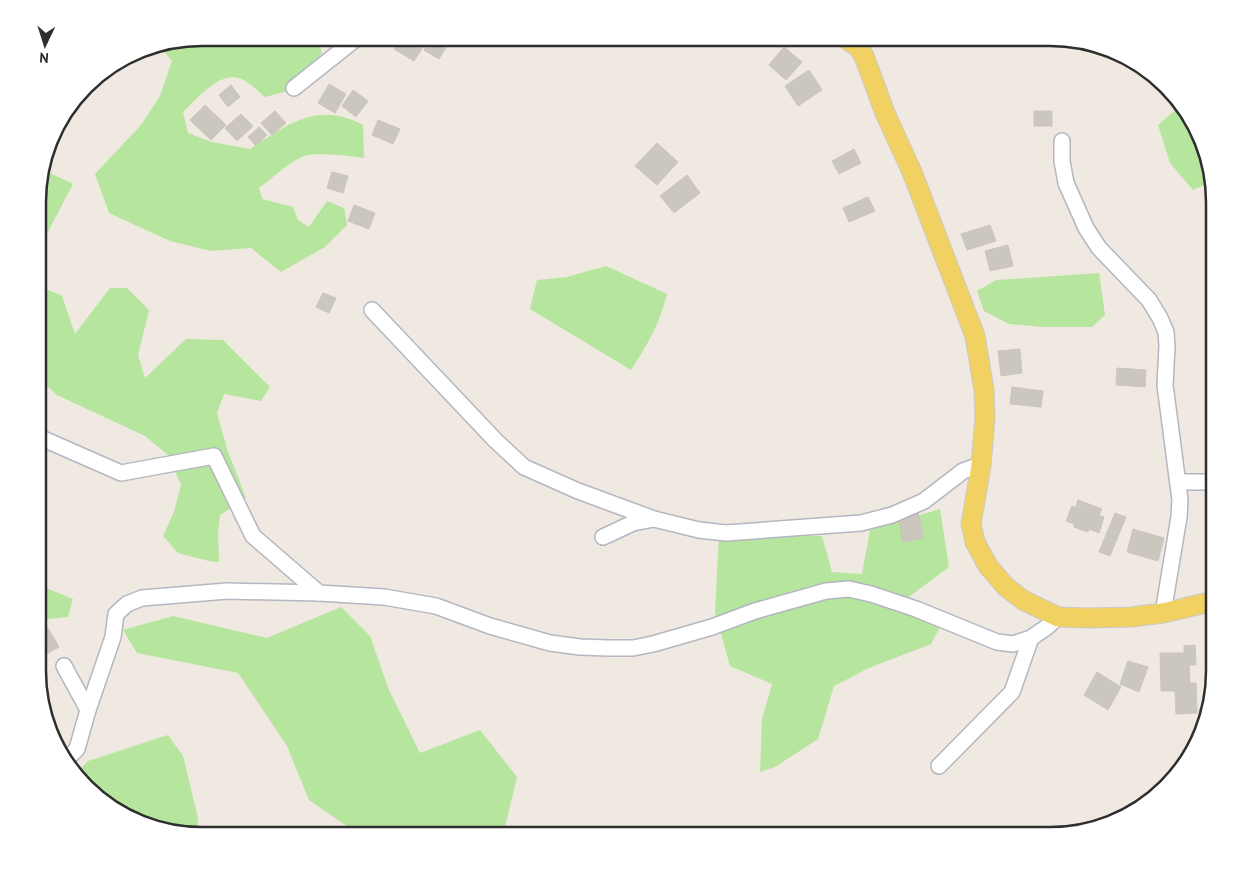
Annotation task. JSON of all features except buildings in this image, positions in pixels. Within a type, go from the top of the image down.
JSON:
[{"type":"main road","points":[[858,47],[864,56],[885,113],[912,172],[975,336],[984,390],[985,417],[981,466],[970,524],[975,542],[988,566],[1006,587],[1022,600],[1058,616],[1088,618],[1131,617],[1162,613],[1205,603]]},
{"type":"street","points":[[294,88],[347,46]]},
{"type":"street","points":[[1062,141],[1062,161],[1066,183],[1086,228],[1099,248],[1149,300],[1166,332],[1165,385],[1178,482],[1178,517],[1162,613]]},
{"type":"street","points":[[372,310],[495,440],[524,467],[578,491],[654,519],[699,530],[726,533],[861,522],[892,514],[924,501],[963,471],[981,466]]},
{"type":"street","points":[[46,441],[121,473],[214,456],[253,536],[319,593]]},
{"type":"street","points":[[1178,482],[1205,482]]},
{"type":"street","points":[[603,537],[633,523],[654,519]]},
{"type":"street","points":[[71,755],[77,749],[113,637],[116,614],[127,604],[142,598],[226,591],[319,593],[411,600],[436,606],[518,635],[550,643],[580,647],[634,648],[653,644],[712,627],[794,599],[826,591],[849,589],[871,594],[916,609],[997,642],[1013,644],[1031,638],[1047,627],[1058,616]]},
{"type":"street","points":[[939,766],[1012,692],[1031,638]]},
{"type":"street","points":[[64,666],[88,710]]},
{"type":"green space","points":[[202,46],[320,46],[322,53],[288,91],[265,97],[242,79],[231,77],[223,79],[208,88],[183,112],[188,133],[212,142],[250,149],[291,124],[317,115],[347,118],[363,125],[364,158],[325,154],[304,156],[259,188],[262,199],[293,207],[298,220],[309,227],[327,201],[344,208],[347,225],[325,247],[281,272],[251,248],[211,251],[170,241],[109,213],[95,174],[141,125],[160,96],[172,61],[164,52]]},
{"type":"green space","points":[[1175,110],[1185,124],[1194,143],[1203,172],[1204,185],[1193,190],[1170,163],[1158,125]]},
{"type":"green space","points":[[50,173],[73,184],[46,235],[46,202]]},
{"type":"green space","points":[[606,266],[667,294],[652,334],[631,370],[530,309],[537,280],[567,277]]},
{"type":"green space","points":[[1099,273],[1105,315],[1092,327],[1043,327],[1009,324],[984,311],[977,291],[996,280]]},
{"type":"green space","points":[[110,288],[127,288],[149,310],[138,355],[145,378],[186,339],[223,340],[270,387],[261,401],[224,394],[217,413],[227,449],[246,498],[220,515],[218,534],[219,562],[178,553],[163,536],[174,512],[181,485],[168,455],[145,436],[57,395],[46,385],[46,289],[62,296],[75,334]]},
{"type":"green space","points":[[940,509],[949,567],[894,608],[941,625],[931,644],[869,668],[834,686],[818,739],[775,767],[760,772],[762,719],[772,684],[730,666],[715,612],[719,537],[822,536],[832,572],[862,574],[870,530]]},
{"type":"green space","points":[[47,588],[73,599],[68,617],[47,619]]},
{"type":"green space","points":[[341,607],[370,636],[389,690],[420,753],[480,730],[517,777],[505,826],[347,826],[309,800],[287,746],[238,673],[137,653],[123,630],[173,616],[267,638]]},
{"type":"green space","points":[[168,735],[183,756],[198,818],[198,826],[172,824],[143,815],[124,806],[99,788],[85,774],[81,769],[88,761]]}]
